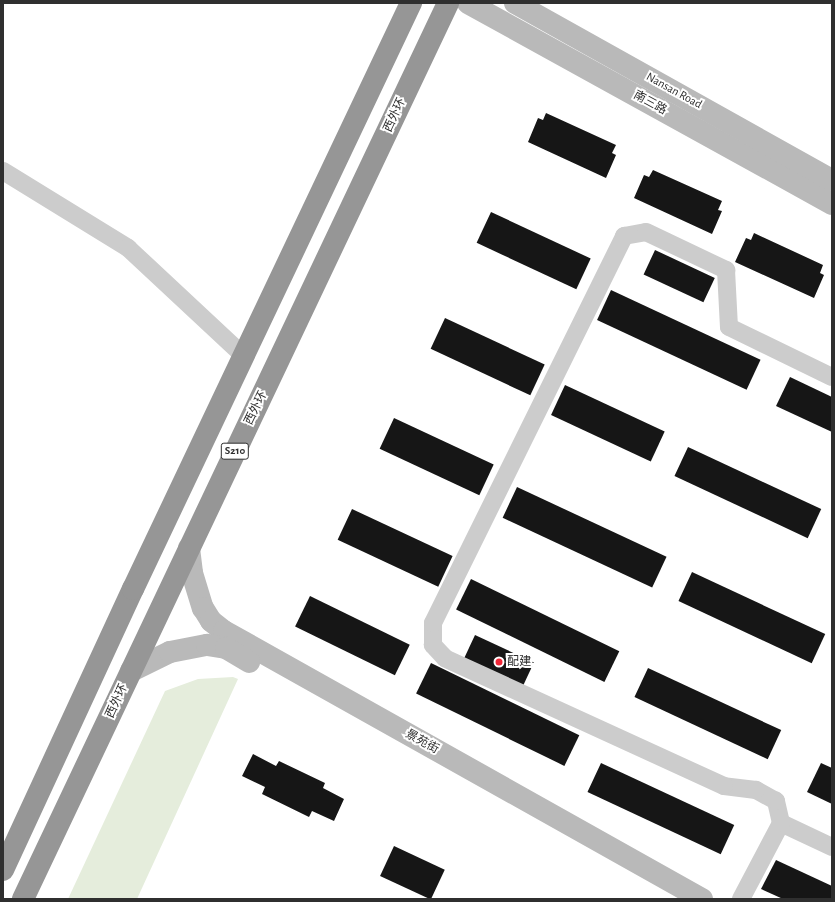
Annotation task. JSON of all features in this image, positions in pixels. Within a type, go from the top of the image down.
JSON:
[{"type":"highway","name":"S210","points":[[3,870],[133,589],[411,3]]},
{"type":"highway","name":"西外环","points":[[22,899],[448,3]]},
{"type":"street","name":"南三路","points":[[468,3],[832,204]]},
{"type":"street","name":"Nansan Road","points":[[515,3],[832,180]]},
{"type":"street","points":[[3,171],[128,248],[244,356]]},
{"type":"street","points":[[741,899],[781,823],[776,802],[756,790],[724,786],[445,658],[433,645],[433,623],[624,236],[646,232],[726,270],[729,327],[832,377]]},
{"type":"street","name":"景苑街","points":[[189,548],[192,573],[203,608],[211,621],[224,631],[702,899]]},
{"type":"street","name":"景苑街","points":[[131,671],[186,647],[207,645],[226,648],[674,899]]},
{"type":"street","points":[[781,823],[832,847]]},
{"type":"green space","points":[[233,677],[238,679],[137,899],[68,899],[165,691],[198,679]]},
{"type":"building","points":[[546,113],[616,145],[612,153],[616,155],[606,178],[528,142],[538,118],[543,120]]},
{"type":"building","points":[[653,170],[722,201],[718,210],[722,211],[712,234],[634,198],[644,175],[649,177]]},
{"type":"building","points":[[491,212],[591,258],[576,289],[477,243]]},
{"type":"building","points":[[754,233],[823,265],[820,273],[824,275],[814,298],[735,262],[746,238],[751,240]]},
{"type":"building","points":[[655,250],[715,278],[703,302],[644,274]]},
{"type":"building","points":[[611,290],[761,360],[747,390],[597,320]]},
{"type":"building","points":[[445,318],[545,364],[530,395],[431,349]]},
{"type":"building","points":[[790,377],[832,397],[832,432],[776,406]]},
{"type":"building","points":[[565,385],[665,431],[651,461],[551,415]]},
{"type":"building","points":[[394,418],[494,464],[479,495],[380,449]]},
{"type":"building","points":[[688,447],[821,509],[808,538],[674,476]]},
{"type":"building","points":[[517,487],[667,557],[652,588],[503,518]]},
{"type":"building","points":[[352,509],[453,556],[438,587],[338,540]]},
{"type":"building","points":[[692,572],[825,634],[812,663],[678,601]]},
{"type":"building","points":[[471,579],[619,651],[604,682],[456,610]]},
{"type":"building","points":[[310,596],[410,645],[395,675],[295,627]]},
{"type":"building","name":"配建","points":[[475,635],[534,662],[522,687],[464,659]]},
{"type":"building","points":[[431,663],[579,735],[564,766],[416,694]]},
{"type":"building","points":[[648,668],[781,730],[768,759],[634,697]]},
{"type":"building","points":[[253,754],[276,766],[279,761],[325,783],[323,788],[344,799],[334,821],[312,811],[309,817],[262,794],[265,787],[242,776]]},
{"type":"building","points":[[601,763],[734,825],[721,854],[587,792]]},
{"type":"building","points":[[821,763],[832,768],[832,804],[807,792]]},
{"type":"building","points":[[394,846],[445,870],[431,899],[380,876]]},
{"type":"building","points":[[776,860],[832,886],[832,899],[783,899],[761,889]]},
{"type":"place","name":"配建","points":[[499,662]]}]
